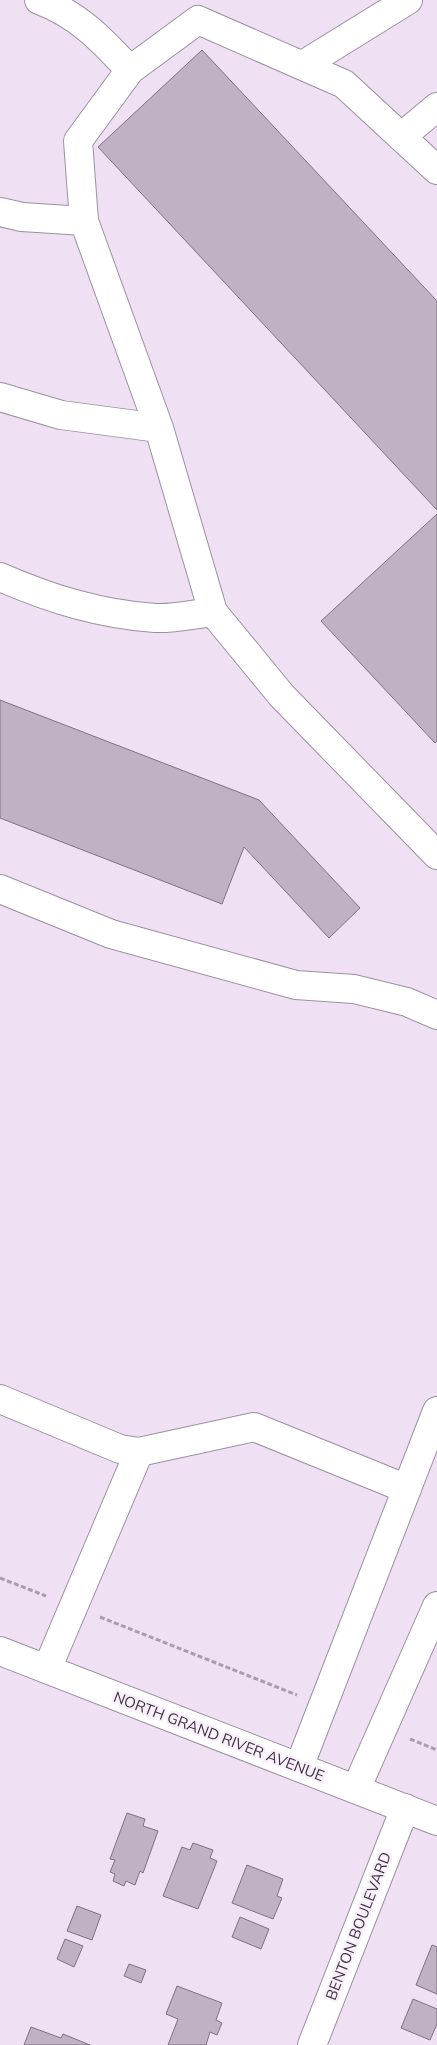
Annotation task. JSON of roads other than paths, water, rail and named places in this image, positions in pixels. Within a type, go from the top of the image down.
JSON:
[{"type":"main road","points":[[39,0],[62,8],[98,35],[130,70]]},
{"type":"main road","points":[[303,65],[408,0]]},
{"type":"main road","points":[[437,170],[344,84],[303,65],[198,7],[130,70],[78,141],[84,221],[159,428],[213,612],[282,696],[437,855]]},
{"type":"main road","points":[[400,137],[437,107]]},
{"type":"main road","points":[[0,212],[22,217],[84,221]]},
{"type":"main road","points":[[0,396],[61,415],[159,428]]},
{"type":"main road","points":[[0,577],[39,593],[92,610],[157,618],[213,612]]},
{"type":"main road","points":[[0,889],[111,934],[296,985],[354,989],[407,1002],[437,1015]]},
{"type":"main road","points":[[0,1398],[120,1448],[139,1452],[254,1427],[407,1489]]},
{"type":"main road","points":[[299,1767],[437,1411]]},
{"type":"main road","points":[[47,1670],[139,1452]]},
{"type":"main road","points":[[356,1789],[437,1606]]},
{"type":"main road","name":"NORTH GRAND RIVER AVENUE","points":[[0,1651],[437,1821]]},
{"type":"main road","name":"BENTON BOULEVARD","points":[[312,2045],[405,1808]]}]
